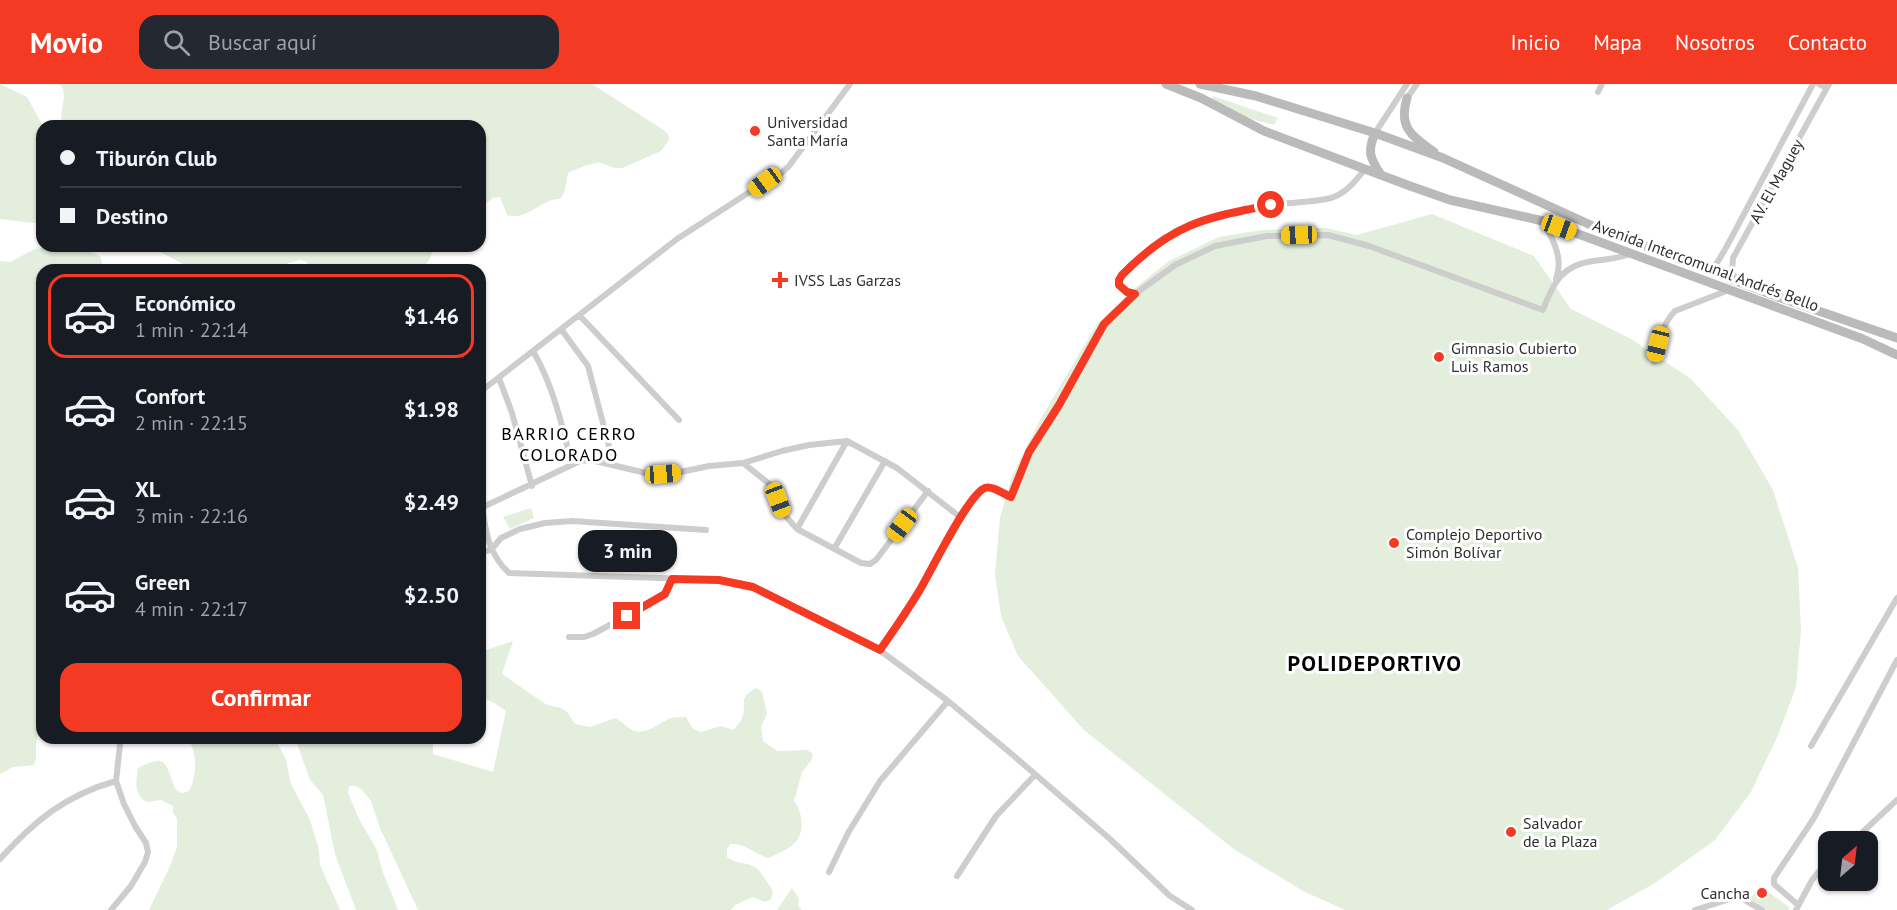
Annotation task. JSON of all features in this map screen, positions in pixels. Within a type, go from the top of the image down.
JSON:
[{"type":"main road","name":"Avenida Intercomunal Andrés Bello","points":[[1166,84],[1201,98],[1264,131],[1381,175],[1450,200],[1543,221],[1863,339],[1897,355]]},
{"type":"main road","name":"Avenida Intercomunal Andrés Bello","points":[[1200,84],[1288,106],[1375,133],[1443,158],[1569,216],[1708,270],[1897,338]]},
{"type":"main road","points":[[1407,98],[1404,114],[1405,126],[1412,136],[1443,158]]},
{"type":"main road","points":[[1375,133],[1369,146],[1372,161],[1381,175]]},
{"type":"street","points":[[486,388],[678,239],[765,182],[777,177],[789,166],[850,84]]},
{"type":"street","points":[[1375,133],[1407,84]]},
{"type":"street","points":[[1407,98],[1417,84]]},
{"type":"street","points":[[1599,92],[1602,84]]},
{"type":"street","name":"AV. El Maguey","points":[[1708,270],[1717,263],[1727,246],[1814,84]]},
{"type":"street","points":[[1819,84],[1828,86]]},
{"type":"street","name":"AV. El Maguey","points":[[1736,280],[1732,271],[1733,258],[1828,86]]},
{"type":"street","points":[[1135,294],[1122,289],[1119,280],[1148,250],[1174,232],[1201,220],[1225,214],[1271,205],[1331,198],[1344,192],[1365,169]]},
{"type":"street","points":[[880,650],[920,590],[960,518],[984,488],[990,488],[1011,497],[1029,452],[1059,405],[1104,324],[1135,294],[1174,265],[1215,246],[1259,237],[1328,235],[1344,238],[1543,310],[1556,281],[1559,260],[1554,241],[1543,221]]},
{"type":"street","points":[[1556,281],[1577,264],[1617,259],[1631,253]]},
{"type":"street","points":[[1654,362],[1658,344],[1670,316],[1675,311],[1730,289]]},
{"type":"street","points":[[580,316],[679,420]]},
{"type":"street","points":[[561,329],[588,366],[614,465]]},
{"type":"street","points":[[533,351],[555,397],[572,465]]},
{"type":"street","points":[[499,378],[512,413],[532,486]]},
{"type":"street","points":[[486,506],[532,486],[580,461],[591,460],[650,474],[676,473],[708,466],[743,463],[809,445],[847,441],[885,461],[928,491],[960,518]]},
{"type":"street","points":[[797,529],[847,441]]},
{"type":"street","points":[[834,549],[885,461]]},
{"type":"street","points":[[743,463],[772,486],[782,512],[797,529],[861,563],[870,564],[876,560],[928,491]]},
{"type":"street","points":[[486,551],[491,550],[501,538],[520,529],[545,523],[572,521],[706,531]]},
{"type":"street","points":[[486,523],[491,550],[499,564],[509,573],[719,580],[753,587],[880,650],[948,701],[1110,839],[1170,896],[1192,910]]},
{"type":"street","points":[[569,637],[584,638],[660,598],[665,594],[672,579]]},
{"type":"street","points":[[1811,746],[1897,598]]},
{"type":"street","points":[[1818,873],[1797,908],[1774,884],[1774,878],[1814,818],[1897,660]]},
{"type":"street","points":[[829,872],[848,833],[880,781],[948,701]]},
{"type":"street","points":[[111,910],[131,886],[148,852],[146,843],[124,804],[116,781],[120,745]]},
{"type":"street","points":[[957,876],[996,816],[1035,776]]},
{"type":"street","points":[[0,859],[51,810],[87,790],[116,781]]},
{"type":"street","points":[[1866,831],[1897,800]]},
{"type":"street","points":[[1695,910],[1733,898],[1741,898],[1762,910]]},
{"type":"green space","points":[[0,84],[27,97],[40,120],[36,120],[36,223],[0,219]]},
{"type":"green space","points":[[60,84],[592,84],[662,129],[668,134],[669,140],[661,151],[622,168],[599,163],[568,173],[564,193],[560,199],[514,216],[507,215],[500,197],[493,198],[486,203],[486,120],[62,120],[63,89]]},
{"type":"green space","points":[[1213,96],[1278,118],[1274,125],[1244,117],[1212,101]]},
{"type":"green space","name":"Complejo Deportivo Simón Bolívar","points":[[1432,214],[1534,256],[1571,309],[1631,339],[1691,379],[1738,430],[1773,490],[1798,568],[1801,630],[1796,687],[1778,735],[1751,792],[1715,840],[1655,883],[1607,910],[1345,910],[1303,891],[1235,850],[1084,730],[1018,656],[1001,616],[995,574],[1000,518],[1011,479],[1040,420],[1097,324],[1135,288],[1169,261],[1219,237],[1262,230],[1325,228],[1357,235]]},
{"type":"green space","points":[[35,249],[36,252],[90,252],[100,256],[102,264],[36,264],[36,759],[34,765],[13,767],[0,774],[0,261],[10,262]]},
{"type":"green space","points":[[160,252],[432,252],[426,264],[308,264],[301,260],[287,264],[183,264]]},
{"type":"green space","points":[[531,508],[534,518],[510,529],[503,517]]},
{"type":"green space","points":[[513,641],[502,674],[547,705],[567,712],[575,724],[590,727],[615,718],[631,729],[641,732],[671,718],[686,717],[693,729],[701,732],[721,726],[733,730],[744,713],[746,695],[756,688],[762,692],[767,714],[761,727],[763,741],[777,751],[807,750],[813,754],[811,761],[802,772],[794,801],[798,807],[802,827],[797,840],[782,852],[768,858],[741,845],[730,844],[727,849],[727,857],[730,859],[752,865],[760,871],[773,892],[771,899],[765,902],[753,897],[735,905],[731,910],[418,910],[380,828],[371,801],[362,790],[356,786],[349,786],[348,793],[359,819],[377,850],[382,870],[398,910],[356,910],[335,854],[323,795],[310,780],[297,744],[433,744],[433,754],[493,772],[506,711],[486,699],[486,650]]},
{"type":"green space","points":[[191,744],[278,744],[286,760],[291,784],[310,820],[319,850],[320,865],[340,910],[149,910],[177,847],[177,818],[173,813],[173,806],[161,800],[147,802],[139,795],[136,787],[138,768],[156,761],[162,762],[168,769],[176,790],[182,793],[189,791],[194,778]]},
{"type":"green space","name":"Cancha","points":[[1759,885],[1790,908],[1788,910],[1766,910],[1750,900]]},
{"type":"green space","points":[[792,888],[799,899],[798,906],[802,910],[777,910]]},
{"type":"place","name":"Universidad Santa María","points":[[755,131]]},
{"type":"place","name":"IVSS Las Garzas","points":[[780,280]]},
{"type":"place","name":"Gimnasio Cubierto Luis Ramos","points":[[1439,357]]},
{"type":"place","name":"Complejo Deportivo Simón Bolívar","points":[[1394,543]]},
{"type":"place","name":"Salvador de la Plaza","points":[[1511,832]]},
{"type":"place","name":"Cancha","points":[[1762,893]]},
{"type":"district","name":"BARRIO CERRO COLORADO","points":[[569,444]]},
{"type":"district","name":"POLIDEPORTIVO","points":[[1375,663]]},
{"type":"route","points":[[627,616],[665,594],[672,579],[719,580],[753,587],[880,650],[920,590],[960,518],[979,492],[986,487],[1011,497],[1029,452],[1059,405],[1104,324],[1135,294],[1127,292],[1119,285],[1122,275],[1156,244],[1174,232],[1201,220],[1271,205]]}]
